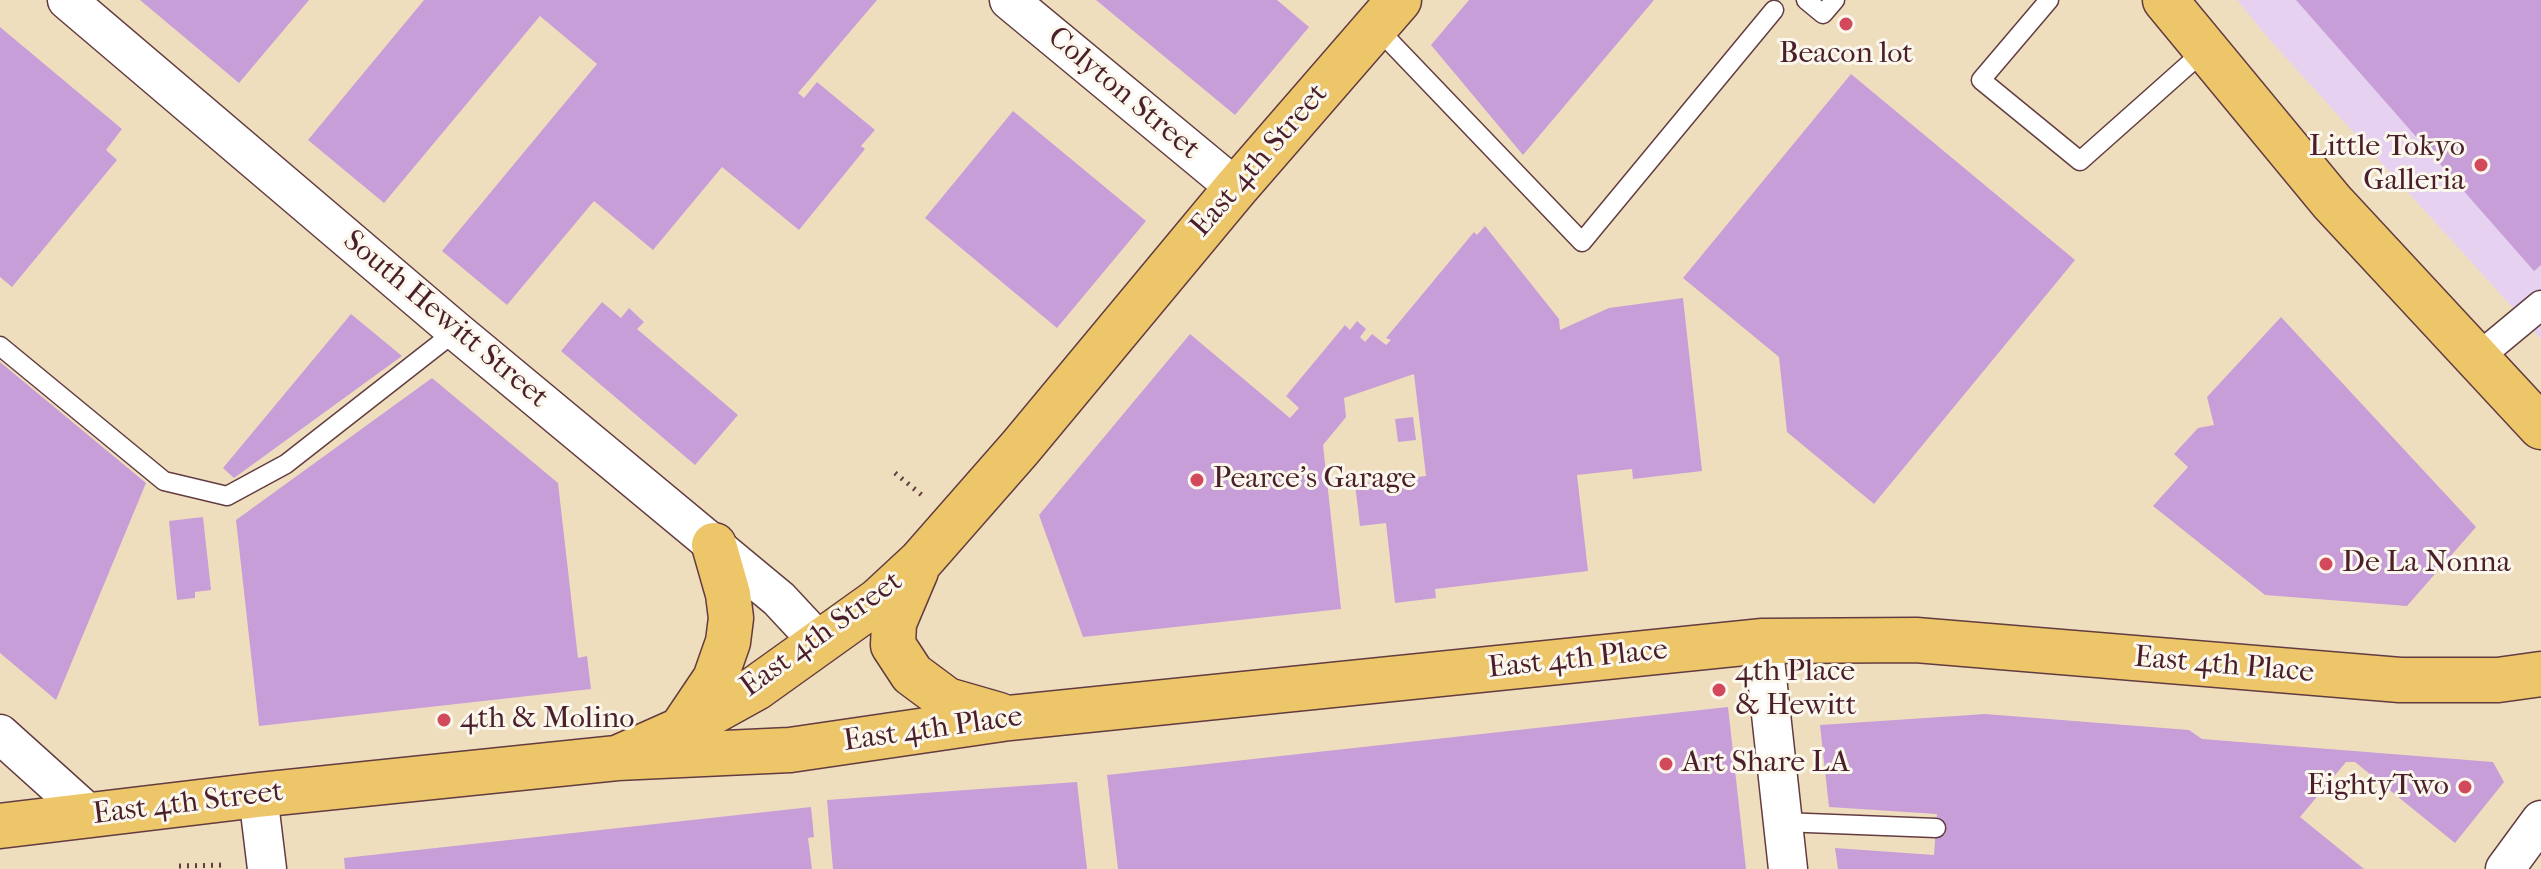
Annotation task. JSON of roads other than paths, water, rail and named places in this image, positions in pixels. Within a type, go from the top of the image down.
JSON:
[{"type":"main road","points":[[2165,0],[2332,202],[2541,427]]},
{"type":"main road","name":"East 4th Street","points":[[0,826],[258,795],[617,758],[682,729],[756,688],[879,600],[920,562],[1020,448],[1236,188],[1388,14]]},
{"type":"main road","points":[[682,729],[715,679],[728,642],[731,618],[728,594],[714,545]]},
{"type":"main road","points":[[920,562],[894,623],[893,645],[912,674],[947,700],[1009,718]]},
{"type":"main road","name":"East 4th Place","points":[[617,758],[790,750],[1009,718],[1763,641],[1916,640],[2400,680],[2498,680],[2541,674]]},
{"type":"street","name":"South Hewitt Street","points":[[67,0],[456,331],[779,599],[820,643]]},
{"type":"street","name":"Colyton Street","points":[[1009,0],[1236,188]]},
{"type":"street","points":[[2476,359],[2541,305]]},
{"type":"street","points":[[1763,641],[1788,869]]},
{"type":"street","points":[[0,734],[90,815]]},
{"type":"street","points":[[258,795],[267,869]]},
{"type":"street","points":[[2505,869],[2541,820]]},
{"type":"lane","points":[[1806,0],[1829,7]]},
{"type":"lane","points":[[2049,0],[1981,80],[2080,161],[2206,49]]},
{"type":"lane","points":[[1388,14],[1582,242],[1774,10]]},
{"type":"lane","points":[[0,346],[164,481],[227,496],[286,464],[456,331]]},
{"type":"lane","points":[[1782,822],[1936,828]]},
{"type":"place","name":"Beacon lot","points":[[1846,24]]},
{"type":"place","name":"Little Tokyo Galleria","points":[[2481,165]]},
{"type":"place","name":"Pearce's Garage","points":[[1197,480]]},
{"type":"place","name":"De La Nonna","points":[[2326,564]]},
{"type":"place","name":"4th Place & Hewitt","points":[[1719,690]]},
{"type":"place","name":"4th & Molino","points":[[444,720]]},
{"type":"place","name":"Art Share LA","points":[[1666,764]]},
{"type":"place","name":"EightyTwo","points":[[2465,787]]}]
